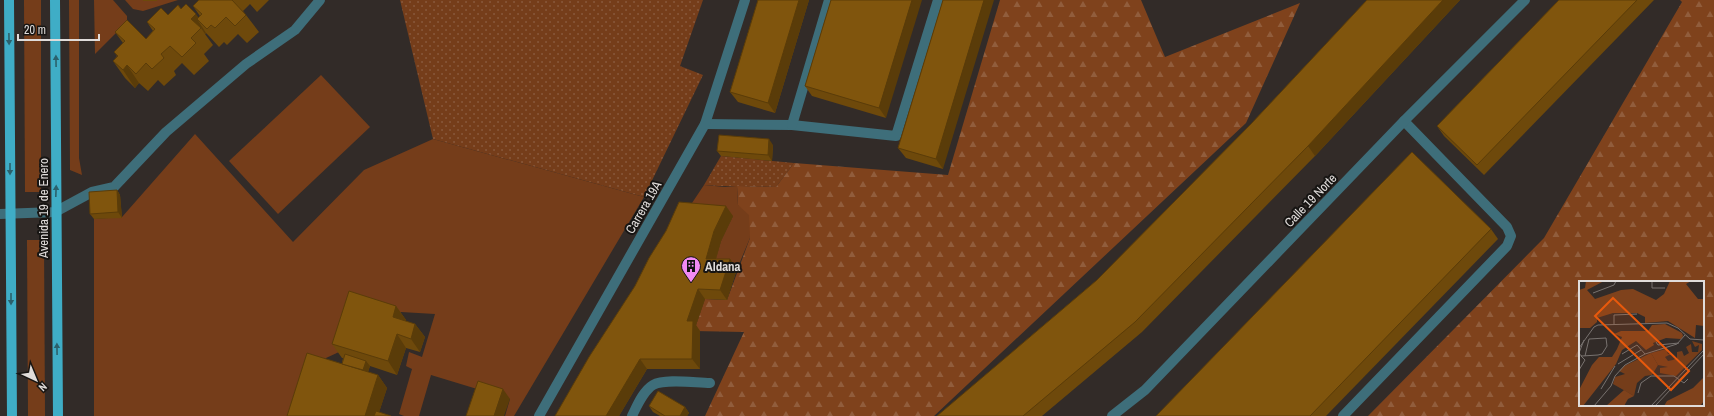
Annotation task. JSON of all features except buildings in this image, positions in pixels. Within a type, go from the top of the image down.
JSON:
[{"type":"main road","points":[[9,0],[5,214],[12,416]]},
{"type":"main road","name":"Avenida 19 de Enero","points":[[56,0],[57,164],[55,212],[58,416]]},
{"type":"street","points":[[5,214],[55,212],[92,192],[114,187],[166,132],[246,64],[295,30],[320,0]]},
{"type":"street","name":"Carrera 19A","points":[[539,416],[705,124],[745,0]]},
{"type":"street","points":[[792,125],[829,0]]},
{"type":"street","points":[[705,124],[792,125],[896,136],[938,0]]},
{"type":"street","name":"Calle 19 Norte","points":[[1112,416],[1145,390],[1404,121],[1525,0]]},
{"type":"street","points":[[1343,416],[1507,246],[1511,236],[1507,227],[1404,121]]},
{"type":"street","points":[[632,416],[643,396],[652,386],[661,382],[710,383]]},
{"type":"shaded area","points":[[24,0],[41,0],[41,192],[25,192]]},
{"type":"shaded area","points":[[69,0],[79,0],[79,158],[82,175],[70,170]]},
{"type":"shaded area","points":[[94,0],[113,0],[127,16],[127,22],[95,54]]},
{"type":"shaded area","points":[[125,0],[178,0],[143,11],[133,9]]},
{"type":"shaded area","points":[[400,0],[703,0],[680,66],[703,75],[644,197],[433,139]]},
{"type":"shaded area","points":[[321,75],[370,127],[278,214],[229,161]]},
{"type":"shaded area","points":[[195,134],[293,242],[364,170],[433,139],[644,197],[514,416],[505,416],[510,399],[431,375],[419,416],[404,416],[399,414],[412,369],[406,366],[409,352],[422,357],[435,314],[401,312],[339,352],[313,364],[298,416],[94,416],[94,219],[122,217]]},
{"type":"shaded area","points":[[721,156],[794,163],[776,187],[704,185]]},
{"type":"shaded area","points":[[704,185],[725,187],[737,186],[738,205],[749,215],[750,238],[737,269],[713,269],[721,241],[733,216],[686,212]]},
{"type":"shaded area","points":[[27,240],[44,240],[45,416],[28,416]]},
{"type":"green space","points":[[1000,0],[1141,0],[1165,57],[1300,3],[1246,123],[934,416],[705,416],[744,332],[694,331],[705,299],[727,300],[750,238],[738,205],[737,186],[776,187],[794,163],[948,175]]},
{"type":"green space","points":[[1680,0],[1714,0],[1714,416],[1368,416],[1544,238],[1682,2]]},
{"type":"place","name":"Aldana","points":[[691,283]]}]
